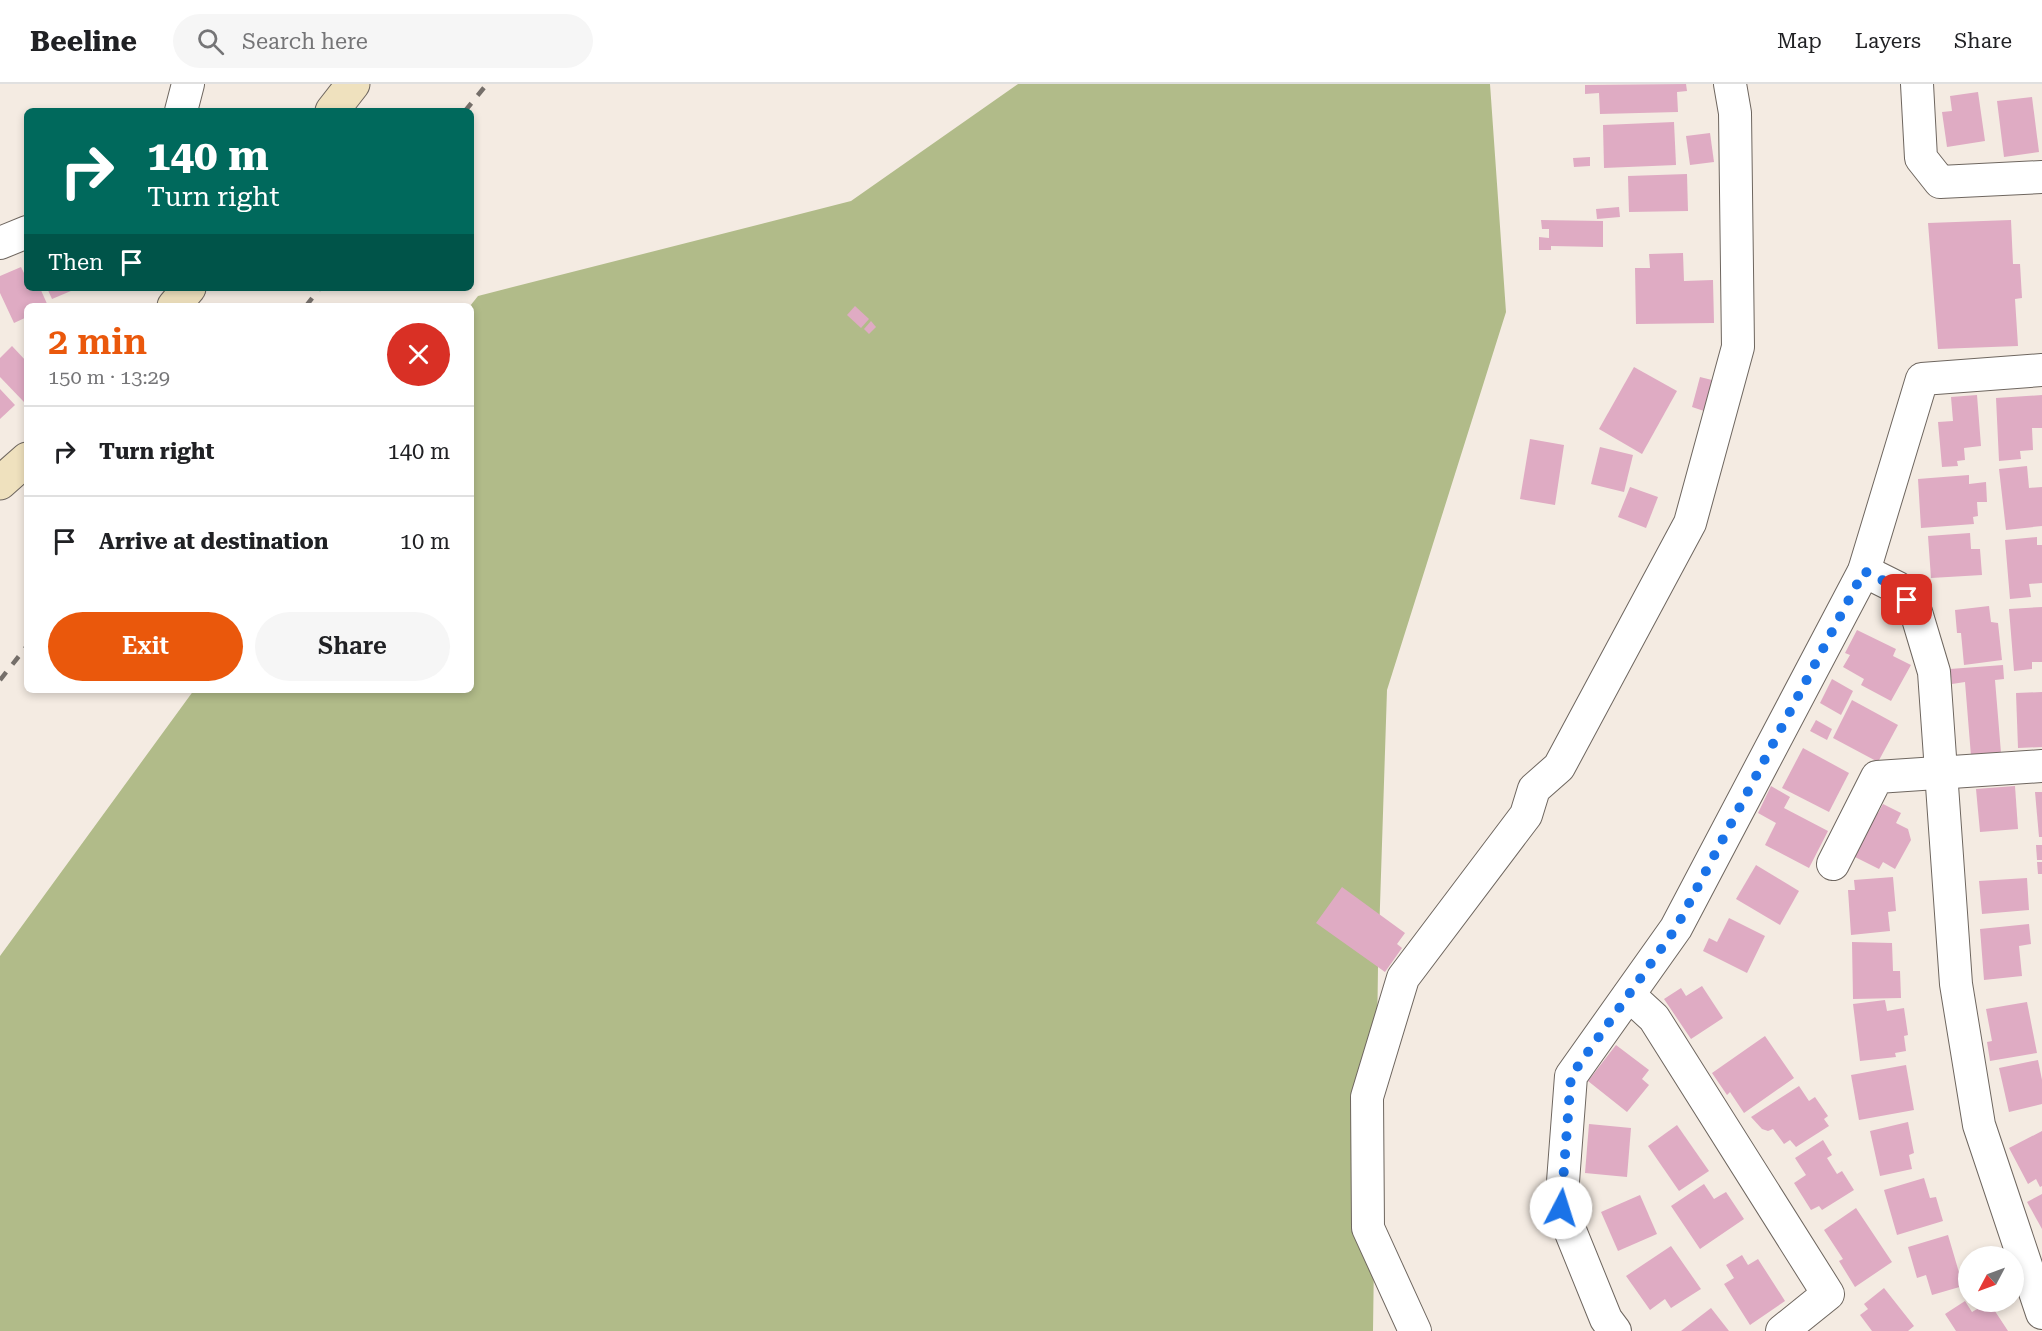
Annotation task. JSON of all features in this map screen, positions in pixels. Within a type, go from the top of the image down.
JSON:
[{"type":"main road","points":[[334,108],[353,84]]},
{"type":"main road","points":[[176,303],[186,291]]},
{"type":"main road","points":[[0,483],[24,462]]},
{"type":"street","points":[[182,108],[188,84]]},
{"type":"street","points":[[1415,1331],[1368,1228],[1367,1097],[1403,978],[1526,815],[1534,789],[1559,767],[1690,523],[1738,346],[1735,113],[1730,84]]},
{"type":"street","points":[[1917,84],[1922,158],[1940,182],[2042,177]]},
{"type":"street","points":[[0,243],[24,233]]},
{"type":"street","points":[[1615,1331],[1606,1319],[1561,1208],[1571,1076],[1676,928],[1864,571],[1922,379],[2042,370]]},
{"type":"street","points":[[1864,571],[1898,588],[1916,612],[1934,672],[1956,984],[1979,1125],[2042,1313]]},
{"type":"street","points":[[1833,864],[1877,777],[2042,766]]},
{"type":"street","points":[[1629,995],[1654,1018],[1828,1294],[1782,1331]]},
{"type":"green space","points":[[1018,84],[1490,84],[1506,312],[1387,690],[1378,967],[1373,1331],[0,1331],[0,956],[192,693],[474,693],[472,303],[478,296],[851,201]]},
{"type":"building","points":[[1686,84],[1687,91],[1677,92],[1678,112],[1600,114],[1599,93],[1585,94],[1585,85]]},
{"type":"building","points":[[1978,92],[1985,141],[1947,147],[1942,112],[1952,111],[1950,96]]},
{"type":"building","points":[[2032,97],[2039,152],[2004,157],[1997,101]]},
{"type":"building","points":[[1674,122],[1676,165],[1604,168],[1603,125]]},
{"type":"building","points":[[1710,133],[1714,162],[1690,165],[1686,136]]},
{"type":"building","points":[[1590,157],[1590,166],[1574,167],[1573,158]]},
{"type":"building","points":[[1687,174],[1688,211],[1629,212],[1628,176]]},
{"type":"building","points":[[1619,207],[1620,217],[1597,219],[1596,209]]},
{"type":"building","points":[[1541,220],[1603,221],[1603,247],[1551,246],[1551,250],[1539,250],[1539,237],[1549,238],[1549,229],[1542,229]]},
{"type":"building","points":[[2011,220],[2013,264],[2020,264],[2022,298],[2015,299],[2018,346],[1938,349],[1928,223]]},
{"type":"building","points":[[1683,253],[1684,281],[1713,280],[1714,323],[1636,324],[1635,268],[1650,268],[1649,254]]},
{"type":"building","points":[[21,267],[24,273],[24,291],[41,291],[47,303],[24,303],[24,318],[14,323],[0,293],[0,276]]},
{"type":"building","points":[[48,291],[71,291],[52,299]]},
{"type":"building","points":[[855,306],[869,319],[861,328],[847,315]]},
{"type":"building","points":[[871,321],[876,327],[869,334],[864,329]]},
{"type":"building","points":[[12,346],[24,359],[24,402],[0,377],[0,358]]},
{"type":"building","points":[[1634,367],[1677,391],[1642,454],[1599,429]]},
{"type":"building","points":[[1700,377],[1712,380],[1704,411],[1692,407]]},
{"type":"building","points":[[0,389],[15,405],[0,419]]},
{"type":"building","points":[[1977,395],[1981,446],[1964,448],[1965,460],[1957,461],[1958,466],[1942,467],[1938,422],[1953,421],[1951,397]]},
{"type":"building","points":[[2042,395],[2042,428],[2032,428],[2033,450],[2020,451],[2021,459],[1999,461],[1996,398]]},
{"type":"building","points":[[1530,439],[1564,445],[1555,505],[1520,499]]},
{"type":"building","points":[[1600,447],[1633,455],[1624,492],[1591,484]]},
{"type":"building","points":[[2027,466],[2029,488],[2042,487],[2042,526],[2006,530],[1999,469]]},
{"type":"building","points":[[1969,475],[1969,484],[1986,482],[1987,502],[1977,502],[1978,516],[1973,517],[1974,524],[1921,528],[1918,479]]},
{"type":"building","points":[[1630,487],[1658,497],[1646,528],[1618,517]]},
{"type":"building","points":[[1970,533],[1971,549],[1980,549],[1982,575],[1931,578],[1928,536]]},
{"type":"building","points":[[2037,537],[2037,545],[2042,545],[2042,583],[2029,584],[2031,597],[2010,599],[2005,540]]},
{"type":"building","points":[[1989,606],[1991,622],[1998,623],[2002,660],[1964,665],[1961,633],[1957,633],[1955,610]]},
{"type":"building","points":[[2042,607],[2042,662],[2032,662],[2032,669],[2014,671],[2009,609]]},
{"type":"building","points":[[1857,630],[1896,649],[1893,656],[1911,665],[1891,701],[1861,685],[1864,679],[1843,667],[1850,655],[1845,653]]},
{"type":"building","points":[[2003,665],[2004,679],[1995,680],[2001,753],[1971,756],[1965,682],[1952,684],[1950,669]]},
{"type":"building","points":[[1832,679],[1853,691],[1841,715],[1820,703]]},
{"type":"building","points":[[2042,692],[2042,747],[2018,748],[2016,693]]},
{"type":"building","points":[[1852,700],[1898,725],[1878,762],[1833,738]]},
{"type":"building","points":[[1816,720],[1832,729],[1827,740],[1810,731]]},
{"type":"building","points":[[1803,748],[1849,773],[1829,812],[1782,788]]},
{"type":"building","points":[[1771,786],[1790,797],[1784,808],[1828,831],[1809,868],[1765,845],[1776,823],[1758,813]]},
{"type":"building","points":[[2015,786],[2018,829],[1980,832],[1976,789]]},
{"type":"building","points":[[2035,792],[2042,792],[2042,837],[2039,837]]},
{"type":"building","points":[[1883,804],[1901,813],[1896,823],[1908,829],[1911,840],[1895,869],[1883,862],[1879,869],[1853,856],[1874,811],[1878,813]]},
{"type":"building","points":[[2036,845],[2042,845],[2042,860],[2037,860]]},
{"type":"building","points":[[2037,862],[2042,862],[2042,874],[2038,874]]},
{"type":"building","points":[[1756,865],[1799,891],[1780,925],[1736,899]]},
{"type":"building","points":[[1893,877],[1896,911],[1888,912],[1890,931],[1851,935],[1848,890],[1855,890],[1854,880]]},
{"type":"building","points":[[2027,878],[2029,910],[1982,914],[1979,881]]},
{"type":"building","points":[[1342,887],[1405,933],[1397,944],[1402,948],[1385,972],[1316,923]]},
{"type":"building","points":[[1729,918],[1765,936],[1747,973],[1703,951],[1709,938],[1717,942]]},
{"type":"building","points":[[2029,924],[2031,944],[2019,946],[2022,976],[1984,980],[1980,929]]},
{"type":"building","points":[[1852,942],[1892,943],[1893,971],[1900,971],[1901,998],[1853,999]]},
{"type":"building","points":[[1702,986],[1723,1018],[1691,1039],[1664,999],[1681,988],[1686,996]]},
{"type":"building","points":[[1885,1000],[1887,1011],[1904,1008],[1908,1035],[1904,1036],[1906,1051],[1895,1053],[1896,1057],[1860,1061],[1853,1004]]},
{"type":"building","points":[[2027,1002],[2037,1053],[1990,1061],[1987,1042],[1992,1041],[1986,1009]]},
{"type":"building","points":[[1765,1036],[1794,1078],[1744,1113],[1730,1092],[1727,1095],[1712,1073]]},
{"type":"building","points":[[1616,1045],[1649,1070],[1642,1079],[1649,1085],[1627,1112],[1588,1081]]},
{"type":"building","points":[[2038,1060],[2042,1080],[2042,1104],[2009,1112],[1999,1068]]},
{"type":"building","points":[[1906,1065],[1914,1110],[1859,1120],[1851,1075]]},
{"type":"building","points":[[1799,1086],[1809,1101],[1815,1097],[1828,1116],[1824,1119],[1829,1126],[1796,1147],[1790,1140],[1784,1144],[1773,1129],[1768,1131],[1762,1129],[1751,1117]]},
{"type":"building","points":[[1908,1122],[1914,1153],[1909,1155],[1912,1169],[1880,1176],[1870,1131]]},
{"type":"building","points":[[1589,1124],[1631,1128],[1627,1177],[1585,1173]]},
{"type":"building","points":[[1677,1125],[1709,1171],[1679,1191],[1648,1146]]},
{"type":"building","points":[[2042,1131],[2042,1186],[2040,1187],[2036,1179],[2028,1184],[2009,1148]]},
{"type":"building","points":[[1823,1140],[1832,1155],[1827,1158],[1837,1174],[1842,1171],[1854,1190],[1822,1210],[1819,1206],[1811,1210],[1794,1183],[1806,1175],[1795,1158]]},
{"type":"building","points":[[1924,1178],[1930,1198],[1936,1197],[1943,1221],[1897,1235],[1884,1190]]},
{"type":"building","points":[[1704,1184],[1714,1199],[1726,1192],[1744,1219],[1700,1249],[1671,1206]]},
{"type":"building","points":[[2042,1194],[2042,1229],[2027,1202]]},
{"type":"building","points":[[1640,1195],[1657,1234],[1618,1251],[1601,1212]]},
{"type":"building","points":[[1856,1208],[1892,1262],[1855,1287],[1839,1261],[1843,1259],[1824,1230]]},
{"type":"building","points":[[1948,1235],[1958,1269],[1958,1287],[1932,1295],[1926,1275],[1917,1278],[1908,1247]]},
{"type":"building","points":[[1671,1246],[1701,1289],[1671,1308],[1665,1299],[1650,1310],[1626,1276]]},
{"type":"building","points":[[1742,1255],[1748,1265],[1758,1259],[1785,1301],[1750,1325],[1724,1284],[1734,1278],[1726,1265]]},
{"type":"building","points":[[1884,1288],[1914,1326],[1908,1331],[1872,1331],[1860,1315],[1868,1309],[1864,1304]]},
{"type":"building","points":[[1958,1306],[1958,1312],[1996,1312],[2008,1331],[1956,1331],[1945,1314]]},
{"type":"building","points":[[1711,1308],[1729,1331],[1681,1331]]},
{"type":"railway","points":[[467,108],[487,84]]},
{"type":"railway","points":[[308,303],[318,291]]},
{"type":"railway","points":[[0,680],[24,650]]},
{"type":"route","points":[[1561,1208],[1571,1076],[1676,928],[1864,571],[1898,588],[1907,600]]}]
